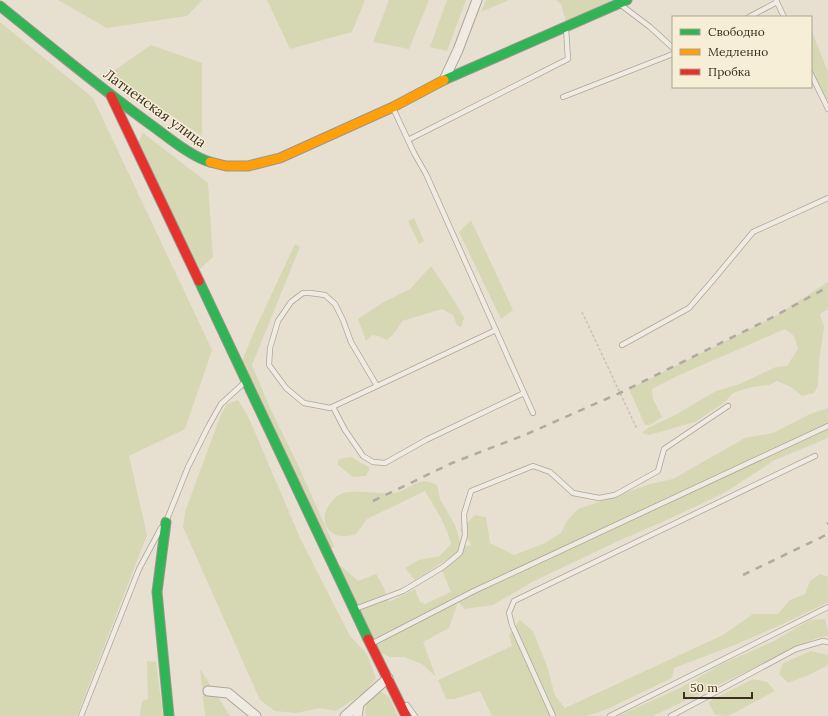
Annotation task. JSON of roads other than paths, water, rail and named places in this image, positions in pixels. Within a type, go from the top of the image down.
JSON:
[{"type":"street","points":[[444,80],[458,50],[477,0]]},
{"type":"street","name":"Латненская улица","points":[[0,6],[111,96],[175,142],[204,160],[226,166],[248,166],[280,158],[393,107],[444,80],[623,2]]},
{"type":"street","points":[[111,96],[355,609],[370,644],[406,716]]},
{"type":"street","points":[[166,522],[157,592],[169,716]]},
{"type":"street","points":[[345,716],[389,681]]},
{"type":"street","points":[[208,691],[228,693],[256,716]]},
{"type":"street","points":[[358,716],[359,704]]},
{"type":"lane","points":[[751,16],[776,1],[784,16]]},
{"type":"lane","points":[[623,2],[672,47]]},
{"type":"lane","points":[[408,140],[568,59],[566,27]]},
{"type":"lane","points":[[563,97],[672,54]]},
{"type":"lane","points":[[812,76],[828,109]]},
{"type":"lane","points":[[393,107],[426,174],[533,413]]},
{"type":"lane","points":[[622,345],[688,308],[753,232],[828,198]]},
{"type":"lane","points":[[377,386],[351,342],[335,304],[325,295],[303,293],[291,302],[278,321],[270,348],[269,365],[286,388],[304,403],[330,408],[333,407],[496,330]]},
{"type":"lane","points":[[81,716],[139,569],[158,532],[166,522],[188,467],[221,404],[246,381]]},
{"type":"lane","points":[[333,407],[345,430],[363,456],[373,462],[385,463],[426,440],[524,393]]},
{"type":"lane","points":[[355,609],[403,591],[443,566],[460,553],[465,535],[464,514],[471,491],[533,466],[550,472],[573,493],[599,498],[615,495],[658,471],[664,449],[728,406]]},
{"type":"lane","points":[[370,644],[474,591],[828,426]]},
{"type":"lane","points":[[553,716],[512,625],[509,613],[514,601],[815,456]]},
{"type":"lane","points":[[610,716],[828,607]]},
{"type":"lane","points":[[671,716],[796,649],[823,641],[828,642]]},
{"type":"lane","points":[[389,681],[415,716]]},
{"type":"railway","points":[[373,501],[452,463],[527,434],[622,392],[771,318],[828,287]]},
{"type":"railway","points":[[743,575],[828,534]]}]
